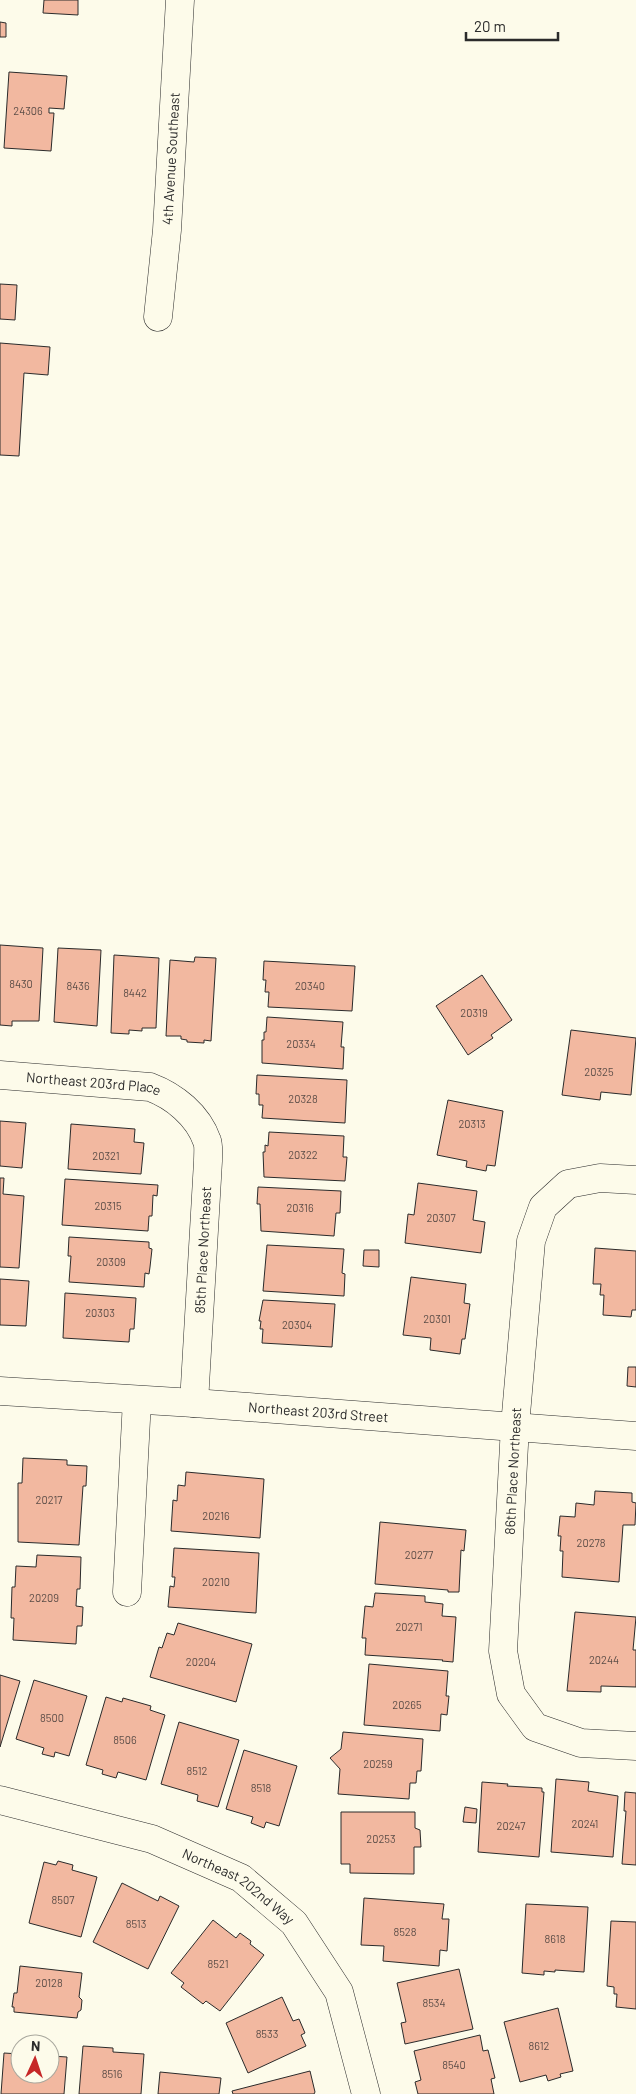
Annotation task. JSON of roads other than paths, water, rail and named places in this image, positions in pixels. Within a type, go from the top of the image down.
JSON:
[{"type":"street","name":"4th Avenue Southeast","points":[[158,317],[167,230],[180,0]]},
{"type":"street","name":"Northeast 203rd Place","points":[[0,1076],[150,1087],[166,1093],[182,1105]]},
{"type":"street","name":"85th Place Northeast","points":[[182,1105],[196,1121],[207,1141],[208,1161],[194,1403]]},
{"type":"street","name":"86th Place Northeast","points":[[636,1180],[600,1178],[568,1184],[543,1207],[531,1241],[515,1426],[503,1651],[511,1694],[535,1727],[581,1743],[636,1746]]},
{"type":"street","name":"Northeast 203rd Street","points":[[0,1391],[194,1403],[636,1436]]},
{"type":"street","points":[[127,1592],[138,1400]]},
{"type":"street","name":"Northeast 202nd Way","points":[[0,1800],[152,1839],[241,1878],[294,1923],[339,1992],[366,2094]]}]
